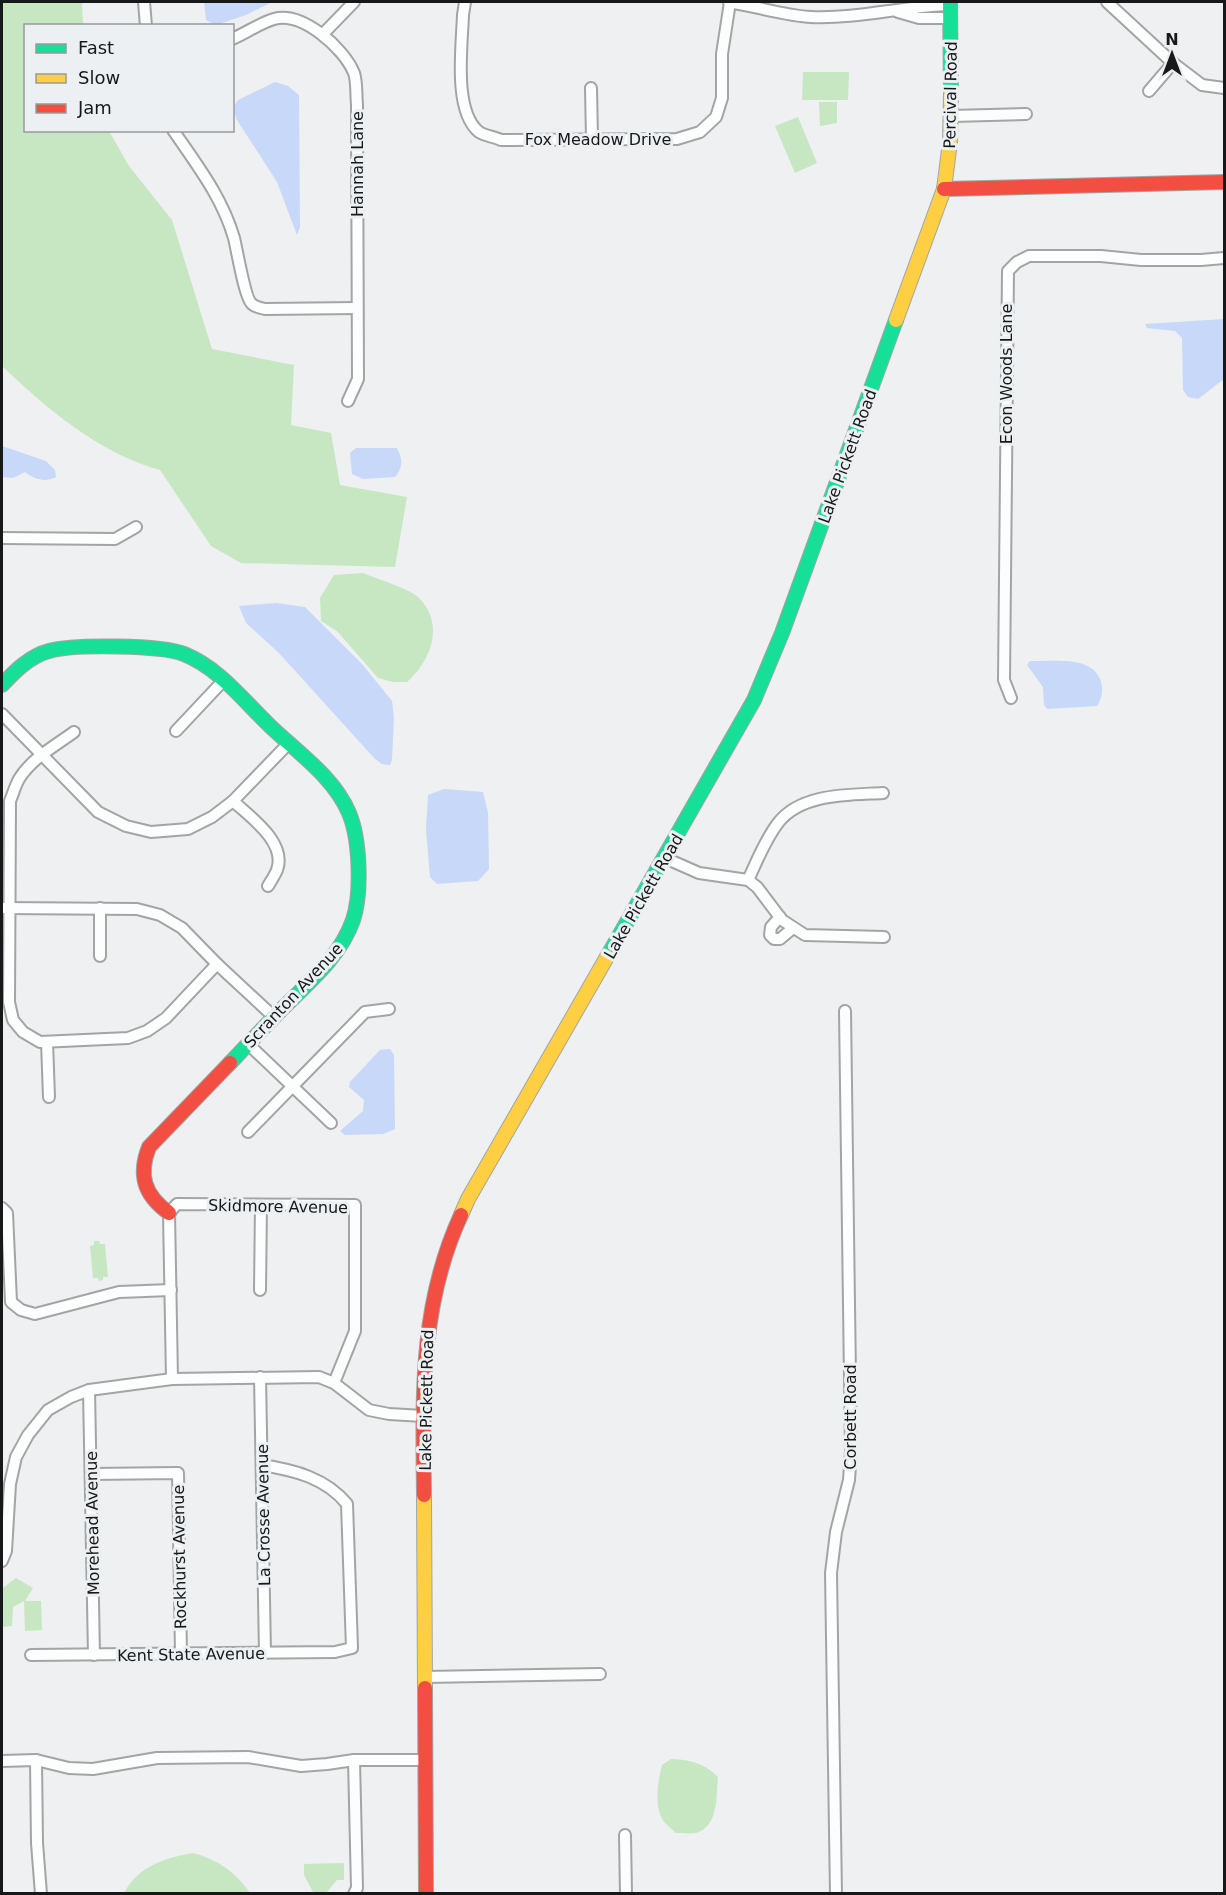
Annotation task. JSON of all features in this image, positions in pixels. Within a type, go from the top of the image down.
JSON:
[{"type":"main road","name":"Percival Road","points":[[944,189],[952,116],[950,8]]},
{"type":"main road","points":[[944,189],[1224,182]]},
{"type":"main road","name":"Lake Pickett Road","points":[[426,1893],[423,1416],[427,1329],[435,1284],[453,1232],[488,1162],[739,728],[774,652],[944,189]]},
{"type":"main road","name":"Scranton Avenue","points":[[2,685],[25,663],[51,650],[76,648],[174,650],[201,662],[224,681],[333,787],[349,811],[354,830],[356,853],[356,897],[354,916],[346,939],[328,963],[149,1146],[143,1165],[148,1192],[169,1214]]},
{"type":"street","points":[[144,2],[146,24]]},
{"type":"street","points":[[323,34],[354,2]]},
{"type":"street","name":"Fox Meadow Drive","points":[[465,2],[462,98],[467,117],[480,132],[501,140],[677,139],[700,132],[716,117],[722,98],[722,54],[730,2]]},
{"type":"street","points":[[730,2],[811,17],[895,11],[919,18],[950,8]]},
{"type":"street","points":[[1107,2],[1173,63],[1202,85],[1224,88]]},
{"type":"street","name":"Hannah Lane","points":[[234,38],[276,19],[297,21],[323,34],[342,53],[354,74],[357,105],[357,379],[348,401]]},
{"type":"street","points":[[1149,90],[1173,63]]},
{"type":"street","points":[[591,88],[592,139]]},
{"type":"street","points":[[952,116],[1026,114]]},
{"type":"street","points":[[174,132],[218,196],[232,232],[242,269],[245,295],[252,305],[265,309],[357,308]]},
{"type":"street","name":"Econ Woods Lane","points":[[1011,698],[1004,680],[1008,271],[1017,262],[1029,256],[1101,256],[1141,260],[1224,258]]},
{"type":"street","points":[[2,538],[115,539],[136,527]]},
{"type":"street","points":[[176,731],[224,681]]},
{"type":"street","points":[[2,714],[98,812],[126,826],[152,832],[188,829],[212,817],[233,801],[288,744]]},
{"type":"street","points":[[74,732],[42,755],[19,779],[10,801],[6,908],[9,1002],[13,1020],[23,1032],[40,1042],[128,1038],[147,1031],[166,1018],[217,964]]},
{"type":"street","points":[[747,880],[780,821],[801,805],[828,797],[883,793]]},
{"type":"street","points":[[233,801],[268,835],[279,854],[278,869],[268,886]]},
{"type":"street","points":[[665,858],[699,873],[747,880],[757,887],[780,917],[793,928],[811,936],[884,937]]},
{"type":"street","points":[[6,908],[137,909],[160,915],[182,928],[274,1017]]},
{"type":"street","points":[[100,908],[100,956]]},
{"type":"street","points":[[780,917],[770,932],[774,939],[780,939],[793,928]]},
{"type":"street","points":[[248,1132],[365,1012],[389,1009]]},
{"type":"street","name":"Corbett Road","points":[[836,1893],[831,1573],[836,1532],[849,1480],[851,1451],[845,1011]]},
{"type":"street","points":[[47,1042],[49,1097]]},
{"type":"street","points":[[248,1044],[331,1123]]},
{"type":"street","name":"Skidmore Avenue","points":[[169,1214],[177,1204],[355,1205],[355,1331],[334,1383]]},
{"type":"street","points":[[260,1290],[261,1205]]},
{"type":"street","points":[[2,1208],[7,1213],[11,1302],[21,1310],[35,1314],[119,1292],[171,1290]]},
{"type":"street","points":[[169,1214],[172,1379]]},
{"type":"street","name":"La Crosse Avenue","points":[[260,1377],[265,1653]]},
{"type":"street","points":[[2,1561],[6,1551],[10,1485],[16,1457],[28,1435],[48,1410],[71,1397],[90,1390],[172,1379],[319,1377],[334,1383],[369,1410],[423,1416]]},
{"type":"street","name":"Morehead Avenue","points":[[90,1390],[94,1655]]},
{"type":"street","name":"Kent State Avenue","points":[[31,1655],[334,1652],[352,1648],[347,1504],[338,1492],[321,1482],[288,1469],[262,1465]]},
{"type":"street","name":"Rockhurst Avenue","points":[[92,1474],[178,1473],[181,1654]]},
{"type":"street","points":[[425,1677],[600,1674]]},
{"type":"street","points":[[2,1761],[36,1760],[69,1768],[93,1769],[157,1758],[248,1757],[301,1766],[354,1760],[425,1760]]},
{"type":"street","points":[[36,1760],[37,1843],[41,1893]]},
{"type":"street","points":[[354,1760],[357,1888],[354,1893]]},
{"type":"street","points":[[625,1835],[626,1893]]},
{"type":"green space","points":[[2,2],[82,2],[83,24],[24,24],[24,132],[110,132],[129,166],[172,220],[212,349],[294,365],[291,425],[331,433],[340,485],[407,497],[395,567],[241,563],[211,546],[160,470],[116,453],[75,428],[2,366]]},
{"type":"green space","points":[[803,72],[849,72],[848,100],[802,100]]},
{"type":"green space","points":[[819,102],[837,102],[837,123],[820,126]]},
{"type":"green space","points":[[798,117],[817,163],[795,173],[775,126]]},
{"type":"green space","points":[[363,573],[414,594],[426,607],[431,618],[433,630],[429,652],[416,673],[407,682],[393,682],[378,678],[337,631],[321,621],[320,598],[334,575]]},
{"type":"green space","points":[[94,1241],[105,1244],[108,1277],[103,1277],[103,1280],[99,1281],[98,1278],[93,1278],[90,1246],[94,1245]]},
{"type":"green space","points":[[16,1578],[33,1588],[25,1601],[41,1601],[42,1630],[25,1631],[24,1601],[13,1607],[12,1626],[2,1627],[3,1588]]},
{"type":"green space","points":[[671,1759],[697,1763],[708,1768],[718,1777],[713,1817],[709,1824],[696,1833],[676,1833],[663,1821],[660,1813],[658,1792],[662,1765]]},
{"type":"green space","points":[[193,1853],[211,1859],[226,1868],[250,1893],[124,1893],[137,1876],[153,1865]]},
{"type":"green space","points":[[344,1863],[344,1880],[337,1880],[326,1893],[313,1892],[304,1875],[304,1864]]},
{"type":"water","points":[[204,2],[272,2],[246,15],[219,24],[206,20]]},
{"type":"water","points":[[275,82],[288,86],[299,95],[300,227],[297,235],[277,182],[237,120],[234,106],[238,100]]},
{"type":"water","points":[[1224,319],[1224,379],[1198,399],[1188,397],[1183,390],[1182,338],[1175,331],[1147,328],[1145,324]]},
{"type":"water","points":[[2,446],[46,461],[55,470],[56,477],[48,480],[40,479],[25,472],[13,478],[2,477]]},
{"type":"water","points":[[356,448],[397,448],[401,463],[398,473],[395,477],[363,479],[352,474],[350,453]]},
{"type":"water","points":[[276,603],[305,607],[362,664],[392,701],[394,718],[390,765],[382,764],[375,759],[279,653],[246,623],[239,606]]},
{"type":"water","points":[[1030,661],[1069,661],[1088,666],[1095,671],[1102,686],[1097,706],[1047,709],[1044,705],[1043,687],[1027,665]]},
{"type":"water","points":[[444,789],[483,792],[488,813],[489,869],[478,881],[437,884],[430,877],[426,830],[428,795]]},
{"type":"water","points":[[390,1049],[394,1055],[395,1129],[383,1134],[345,1135],[340,1131],[363,1111],[364,1100],[349,1087],[350,1082],[380,1050]]},
{"type":"traffic: fast","points":[[950,2],[951,94]]},
{"type":"traffic: fast","points":[[607,957],[754,700],[782,633],[896,320]]},
{"type":"traffic: fast","points":[[2,685],[29,660],[49,651],[96,646],[138,647],[184,654],[197,660],[230,686],[325,777],[342,800],[349,813],[356,837],[359,881],[353,920],[340,946],[323,968],[230,1063]]},
{"type":"traffic: slow","points":[[896,320],[944,189],[950,142],[951,94]]},
{"type":"traffic: slow","points":[[461,1215],[607,957]]},
{"type":"traffic: slow","points":[[424,1495],[425,1688]]},
{"type":"traffic: jam","points":[[944,189],[1224,182]]},
{"type":"traffic: jam","points":[[169,1213],[154,1199],[146,1184],[144,1167],[149,1147],[230,1063]]},
{"type":"traffic: jam","points":[[424,1495],[423,1423],[426,1353],[437,1284],[447,1249],[461,1215]]},
{"type":"traffic: jam","points":[[425,1688],[426,1894]]}]
